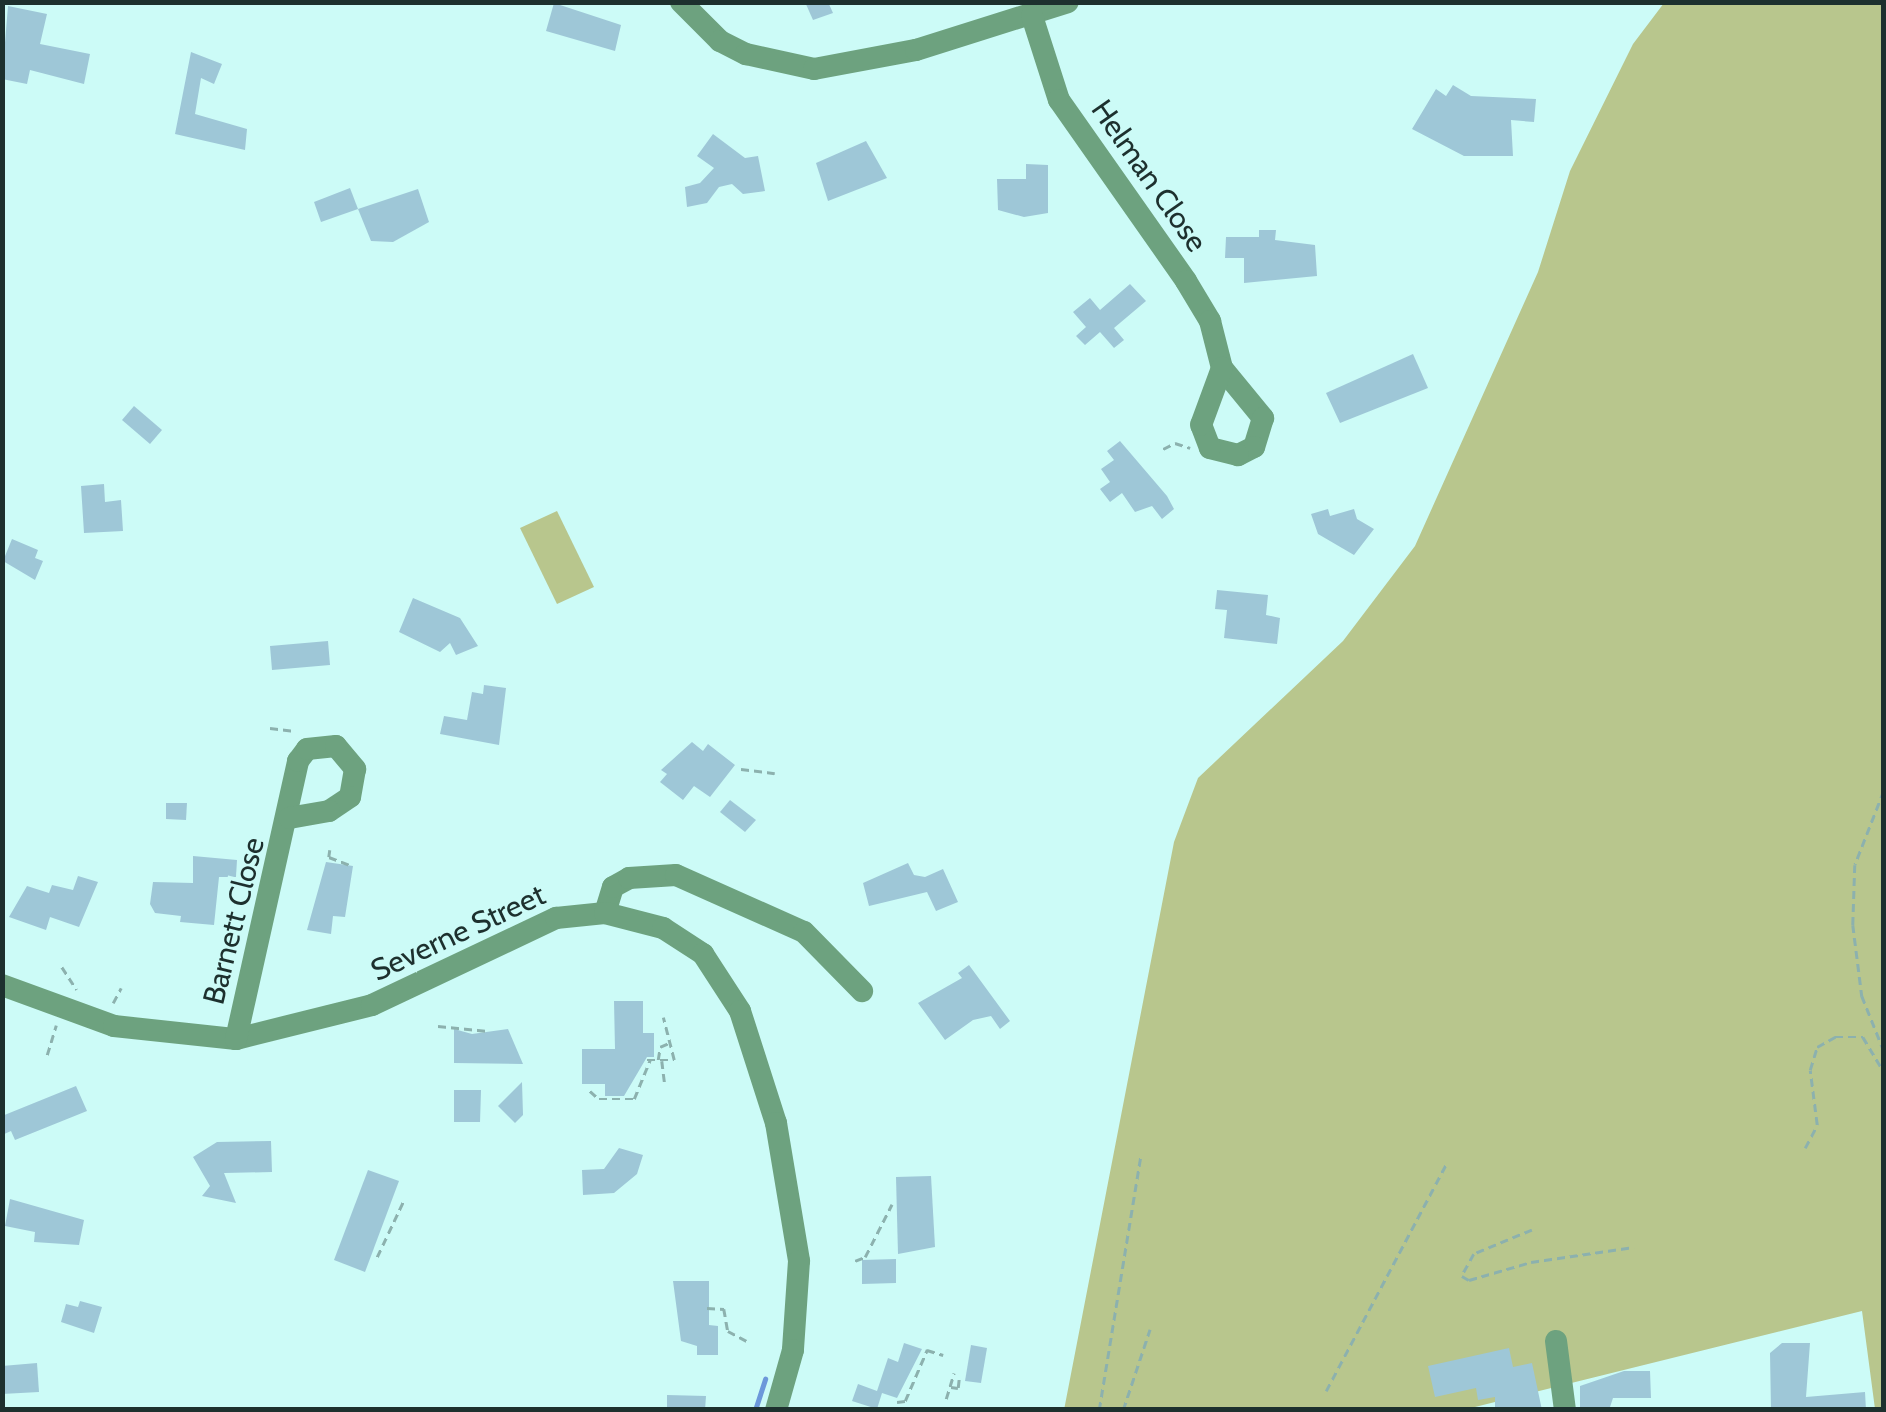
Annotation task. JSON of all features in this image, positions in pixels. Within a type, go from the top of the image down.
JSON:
[{"type":"street","points":[[681,2],[720,41],[746,54],[814,69],[916,50],[1068,2]]},
{"type":"street","name":"Helman Close","points":[[1032,16],[1059,100],[1186,280],[1210,321],[1222,368],[1255,401],[1263,418],[1261,434],[1238,454],[1218,452],[1204,440]]},
{"type":"street","points":[[1204,440],[1201,410],[1222,368]]},
{"type":"street","name":"Barnett Close","points":[[236,1039],[290,818]]},
{"type":"street","points":[[605,913],[613,887],[628,878],[676,875],[804,932],[862,991]]},
{"type":"street","name":"Severne Street","points":[[2,985],[58,1009],[157,1034],[236,1039],[329,1020],[537,924],[605,913],[644,919],[704,954],[740,1011],[760,1064],[800,1261],[793,1350],[776,1410]]},
{"type":"street","points":[[1556,1342],[1566,1410]]},
{"type":"path","points":[[1163,449],[1175,443],[1188,449],[1204,440]]},
{"type":"path","points":[[270,728],[296,732]]},
{"type":"path","points":[[741,769],[775,773]]},
{"type":"path","points":[[1884,791],[1855,865],[1853,925],[1862,996],[1884,1051]]},
{"type":"path","points":[[330,850],[329,858],[350,865]]},
{"type":"path","points":[[62,966],[78,991]]},
{"type":"path","points":[[48,1054],[58,1009]]},
{"type":"path","points":[[590,1092],[598,1099],[634,1099],[648,1060],[674,1060],[663,1017]]},
{"type":"path","points":[[438,1026],[488,1032]]},
{"type":"path","points":[[1805,1148],[1817,1125],[1810,1070],[1817,1047],[1835,1036],[1862,1037],[1884,1072]]},
{"type":"path","points":[[658,1077],[665,1081],[660,1047],[672,1042]]},
{"type":"path","points":[[641,1080],[651,1077]]},
{"type":"path","points":[[1099,1410],[1141,1154]]},
{"type":"path","points":[[1326,1391],[1446,1162]]},
{"type":"path","points":[[377,1257],[404,1200]]},
{"type":"path","points":[[855,1261],[865,1256],[892,1204]]},
{"type":"path","points":[[1532,1230],[1474,1254],[1462,1276],[1469,1280],[1531,1262],[1634,1246]]},
{"type":"path","points":[[707,1308],[724,1309],[728,1331],[747,1341]]},
{"type":"path","points":[[1123,1410],[1150,1329]]},
{"type":"path","points":[[897,1402],[904,1401],[926,1350],[943,1355]]},
{"type":"path","points":[[946,1399],[954,1373]]},
{"type":"path","points":[[950,1387],[958,1388],[959,1379]]},
{"type":"green space","points":[[1664,3],[1883,3],[1883,1409],[1875,1409],[1862,1311],[1467,1409],[1064,1410],[1174,842],[1198,778],[1343,641],[1415,546],[1538,272],[1570,171],[1633,44]]},
{"type":"green space","points":[[557,511],[594,587],[557,604],[520,528]]},
{"type":"building","points":[[805,2],[828,2],[833,13],[813,20]]},
{"type":"building","points":[[554,3],[621,25],[615,51],[546,31]]},
{"type":"building","points":[[8,6],[47,14],[40,44],[90,54],[84,84],[30,70],[27,84],[2,79]]},
{"type":"building","points":[[191,52],[222,64],[214,84],[201,78],[195,114],[247,129],[245,150],[175,134]]},
{"type":"building","points":[[1453,85],[1471,96],[1536,99],[1534,122],[1511,120],[1513,156],[1464,156],[1412,129],[1436,89],[1446,96]]},
{"type":"building","points":[[713,134],[745,158],[758,156],[765,191],[743,194],[732,184],[719,187],[707,203],[687,207],[685,187],[700,183],[714,168],[697,156]]},
{"type":"building","points":[[866,141],[887,178],[828,201],[816,163]]},
{"type":"building","points":[[1026,164],[1048,165],[1048,213],[1024,217],[998,210],[997,179],[1026,179]]},
{"type":"building","points":[[350,188],[358,209],[321,222],[314,202]]},
{"type":"building","points":[[418,189],[429,222],[393,242],[371,241],[358,209]]},
{"type":"building","points":[[1259,230],[1276,230],[1275,240],[1315,245],[1317,276],[1244,283],[1244,258],[1225,258],[1226,237],[1259,237]]},
{"type":"building","points":[[1130,284],[1146,301],[1114,328],[1124,340],[1114,348],[1100,332],[1085,345],[1076,336],[1086,327],[1073,312],[1090,298],[1100,310]]},
{"type":"building","points":[[1413,354],[1428,388],[1340,423],[1326,393]]},
{"type":"building","points":[[134,406],[162,430],[150,444],[122,420]]},
{"type":"building","points":[[1120,441],[1174,509],[1162,519],[1152,506],[1135,512],[1122,493],[1110,502],[1100,489],[1110,482],[1101,469],[1114,460],[1107,451]]},
{"type":"building","points":[[104,484],[105,502],[121,500],[123,531],[84,533],[81,486]]},
{"type":"building","points":[[1328,509],[1330,516],[1354,509],[1357,519],[1374,529],[1354,555],[1318,534],[1311,514]]},
{"type":"building","points":[[12,539],[38,550],[35,558],[43,561],[35,580],[3,561]]},
{"type":"building","points":[[1217,590],[1268,595],[1266,615],[1280,618],[1277,644],[1224,638],[1227,610],[1215,609]]},
{"type":"building","points":[[413,598],[460,618],[478,646],[456,655],[450,643],[440,652],[399,632]]},
{"type":"building","points":[[328,641],[330,665],[272,670],[270,646]]},
{"type":"building","points":[[484,685],[506,688],[499,745],[440,734],[444,716],[467,720],[472,692],[483,694]]},
{"type":"building","points":[[692,742],[703,751],[708,744],[735,765],[710,797],[694,786],[683,800],[660,782],[667,774],[661,770]]},
{"type":"building","points":[[730,800],[756,820],[745,832],[720,812]]},
{"type":"building","points":[[166,803],[187,803],[186,820],[166,819]]},
{"type":"building","points":[[193,856],[237,860],[236,877],[219,877],[214,925],[180,922],[181,916],[155,913],[150,904],[153,882],[193,883]]},
{"type":"building","points":[[326,862],[353,866],[345,917],[333,916],[331,934],[307,930]]},
{"type":"building","points":[[908,863],[914,875],[925,877],[943,869],[958,902],[936,911],[927,892],[869,906],[863,883]]},
{"type":"building","points":[[78,876],[98,882],[79,927],[50,917],[46,930],[9,917],[27,886],[49,893],[52,885],[73,890]]},
{"type":"building","points":[[969,965],[1010,1021],[1000,1029],[991,1016],[973,1020],[945,1040],[918,1003],[962,978],[958,973]]},
{"type":"building","points":[[614,1001],[643,1001],[643,1033],[654,1033],[654,1057],[647,1057],[624,1096],[605,1096],[605,1084],[582,1084],[582,1049],[615,1049]]},
{"type":"building","points":[[454,1029],[472,1034],[508,1029],[523,1064],[454,1063]]},
{"type":"building","points":[[522,1082],[523,1115],[515,1123],[498,1106]]},
{"type":"building","points":[[76,1086],[87,1111],[15,1140],[11,1131],[2,1135],[2,1116]]},
{"type":"building","points":[[454,1090],[481,1090],[480,1122],[454,1122]]},
{"type":"building","points":[[271,1141],[272,1172],[224,1173],[236,1203],[202,1196],[210,1186],[193,1157],[217,1142]]},
{"type":"building","points":[[619,1148],[643,1155],[637,1174],[614,1193],[583,1195],[582,1170],[604,1169]]},
{"type":"building","points":[[368,1170],[399,1181],[365,1272],[334,1260]]},
{"type":"building","points":[[931,1176],[935,1247],[898,1254],[896,1177]]},
{"type":"building","points":[[10,1199],[84,1220],[79,1245],[34,1242],[35,1232],[5,1226]]},
{"type":"building","points":[[896,1259],[896,1283],[862,1284],[862,1260]]},
{"type":"building","points":[[673,1281],[709,1281],[709,1325],[718,1326],[718,1355],[697,1355],[697,1346],[681,1341]]},
{"type":"building","points":[[80,1301],[102,1307],[94,1333],[61,1322],[66,1304],[78,1307]]},
{"type":"building","points":[[904,1343],[922,1349],[897,1398],[882,1393],[877,1409],[852,1401],[858,1384],[877,1391],[888,1358],[898,1362]]},
{"type":"building","points":[[1782,1343],[1810,1343],[1806,1397],[1865,1392],[1866,1410],[1771,1410],[1770,1353]]},
{"type":"building","points":[[971,1345],[987,1348],[981,1383],[965,1381]]},
{"type":"building","points":[[1509,1348],[1513,1367],[1532,1363],[1542,1410],[1495,1410],[1495,1397],[1478,1400],[1476,1388],[1435,1397],[1428,1366]]},
{"type":"building","points":[[37,1363],[39,1392],[2,1394],[2,1366]]},
{"type":"building","points":[[1624,1371],[1650,1371],[1651,1398],[1613,1398],[1609,1410],[1580,1410],[1580,1386]]},
{"type":"building","points":[[667,1395],[706,1396],[705,1410],[667,1410]]},
{"type":"waterway","points":[[755,1410],[765,1379]]}]
